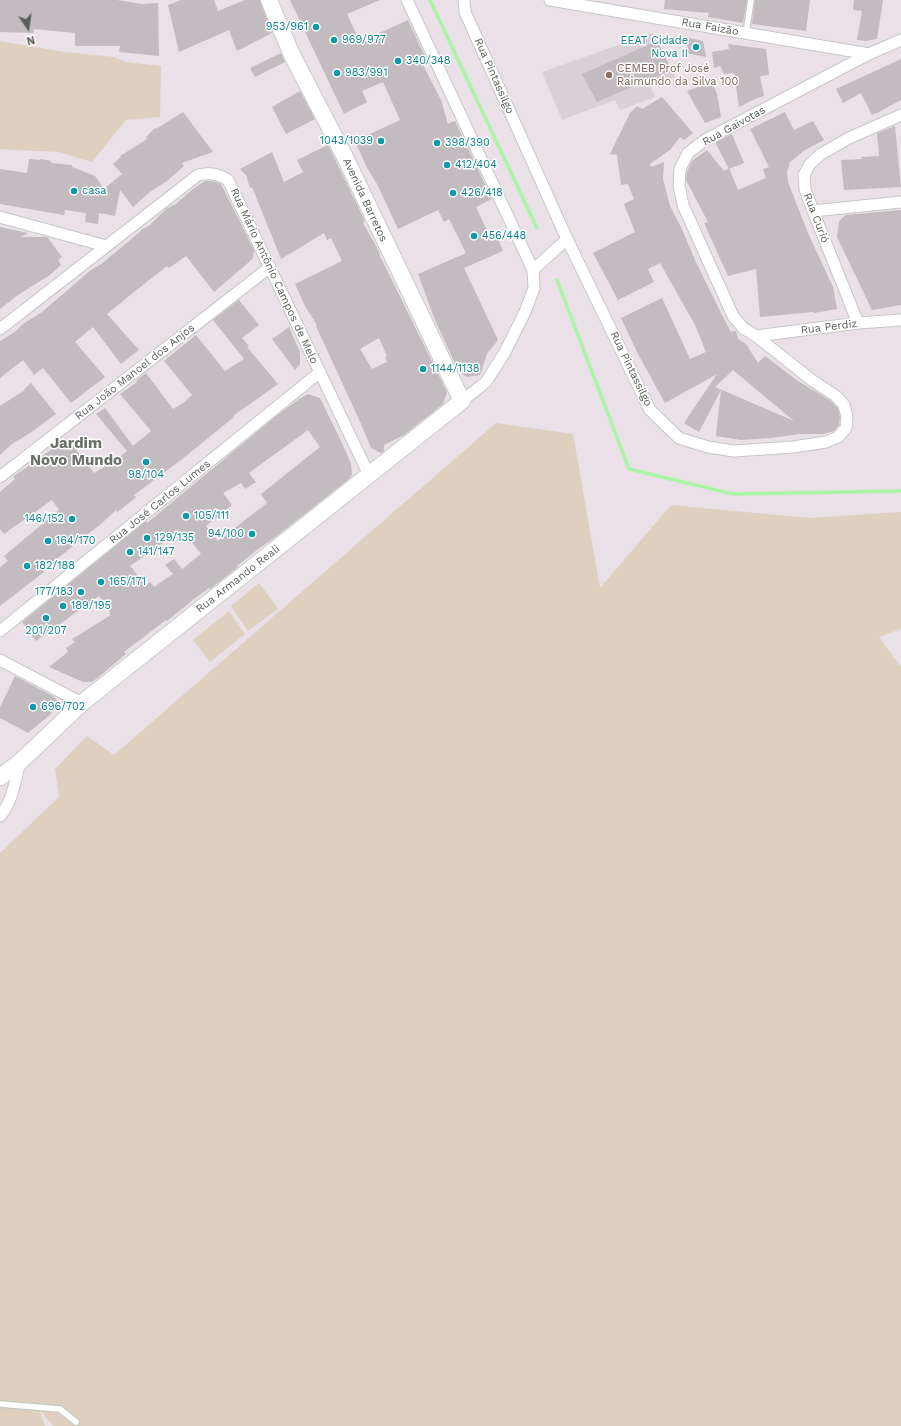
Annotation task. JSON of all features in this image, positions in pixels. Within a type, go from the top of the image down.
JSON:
[{"type":"street","name":"Avenida Barretos","points":[[269,0],[291,53],[344,155],[462,401]]},
{"type":"street","points":[[406,0],[533,270],[534,288],[525,312],[505,352],[486,382],[462,401]]},
{"type":"street","name":"Rua Pintassilgo","points":[[464,0],[465,12],[567,238],[650,410],[679,438],[708,447],[734,451],[793,447],[826,442],[838,437],[846,428],[847,417],[844,405],[836,396],[813,381],[756,336]]},
{"type":"street","name":"Rua Faizão","points":[[550,0],[869,54]]},
{"type":"street","name":"Rua Gaivotas","points":[[756,336],[743,328],[733,316],[683,205],[679,185],[680,169],[688,153],[705,140],[869,54],[901,40]]},
{"type":"street","name":"Rua Curió","points":[[858,323],[813,211],[805,189],[804,175],[810,164],[821,154],[849,138],[901,115]]},
{"type":"street","name":"Rua Mário Antônio Campos de Melo","points":[[0,329],[198,175],[207,173],[218,175],[228,180],[368,475]]},
{"type":"street","points":[[813,211],[901,202]]},
{"type":"street","points":[[0,217],[106,246]]},
{"type":"street","points":[[533,270],[567,238]]},
{"type":"street","name":"Rua João Manoel dos Anjos","points":[[0,477],[270,267]]},
{"type":"street","name":"Rua Perdiz","points":[[756,336],[858,323],[901,320]]},
{"type":"street","name":"Rua José Carlos Lumes","points":[[0,631],[320,372]]},
{"type":"street","name":"Rua Armando Reali","points":[[0,777],[20,762],[82,703],[462,401]]},
{"type":"street","points":[[0,660],[82,703]]},
{"type":"street","points":[[0,816],[5,810],[12,794],[20,762]]},
{"type":"lane","points":[[746,33],[751,0]]},
{"type":"lane","points":[[0,1404],[60,1409],[76,1422]]},
{"type":"shaded area","name":"CEMEB Prof José Raimundo da Silva 100","points":[[653,33],[675,77],[650,86],[655,97],[620,110],[615,100],[562,120],[542,72]]},
{"type":"shaded area","points":[[0,41],[65,52],[115,57],[126,62],[161,66],[160,117],[126,120],[92,162],[58,152],[0,149]]},
{"type":"shaded area","points":[[496,423],[573,434],[600,588],[671,505],[810,518],[901,512],[901,629],[879,637],[901,667],[901,1426],[53,1426],[39,1409],[45,1426],[0,1426],[0,853],[59,797],[55,769],[87,736],[114,755]]},
{"type":"shaded area","points":[[259,583],[278,609],[248,631],[231,606]]},
{"type":"shaded area","points":[[229,611],[245,634],[210,662],[193,640]]},
{"type":"building","points":[[0,0],[117,0],[142,4],[158,3],[159,56],[119,52],[120,46],[75,46],[75,33],[34,29],[34,33],[0,32]]},
{"type":"building","points":[[181,0],[214,0],[218,11],[245,0],[260,0],[272,33],[237,51],[229,30],[179,52],[168,5]]},
{"type":"building","points":[[290,0],[380,0],[347,14],[360,42],[408,20],[427,61],[422,63],[441,100],[448,124],[455,121],[492,199],[476,207],[492,241],[498,239],[503,251],[464,268],[498,340],[487,354],[480,375],[467,377],[459,372],[435,320],[418,274],[466,253],[449,219],[444,222],[438,210],[398,229],[355,141],[400,120],[383,82],[362,91],[367,102],[344,114]]},
{"type":"building","points":[[665,0],[747,0],[743,23],[708,17],[709,13],[664,9]]},
{"type":"building","points":[[755,0],[810,0],[806,31],[752,24]]},
{"type":"building","points":[[854,0],[883,0],[877,39],[866,41],[857,40],[862,11],[853,10]]},
{"type":"building","name":"EEAT Cidade Nova II","points":[[689,38],[703,41],[706,57],[686,53]]},
{"type":"building","points":[[657,41],[672,70],[597,102],[582,74]]},
{"type":"building","points":[[728,44],[766,49],[769,75],[760,76],[764,96],[739,107],[734,73],[724,74],[720,66],[714,68],[712,52],[729,49]]},
{"type":"building","points":[[281,53],[285,62],[255,77],[250,68]]},
{"type":"building","points":[[901,59],[901,100],[872,115],[861,93],[843,103],[836,89]]},
{"type":"building","points":[[712,82],[717,94],[721,117],[705,123],[687,91]]},
{"type":"building","points":[[300,91],[315,119],[286,134],[272,107]]},
{"type":"building","points":[[662,97],[693,133],[684,140],[680,137],[671,149],[650,164],[651,167],[664,162],[663,179],[670,206],[731,332],[736,331],[738,339],[746,344],[758,363],[765,356],[798,381],[831,401],[838,408],[840,418],[839,425],[834,431],[823,434],[799,434],[741,440],[716,436],[721,390],[699,432],[684,423],[717,374],[665,403],[638,354],[621,318],[662,298],[690,359],[706,352],[695,325],[660,263],[648,269],[654,282],[618,300],[593,253],[635,232],[624,204],[634,199],[628,184],[621,185],[617,155],[610,154],[630,113],[637,106],[642,109]],"holes":[[[733,370],[794,421],[715,387]]]},
{"type":"building","points":[[183,112],[213,152],[182,163],[184,166],[133,207],[120,190],[115,216],[99,213],[98,224],[85,222],[86,213],[65,210],[64,215],[0,204],[0,169],[27,173],[29,159],[41,159],[51,161],[51,163],[72,165],[72,167],[95,176],[104,189],[122,174],[113,164],[121,157],[120,156],[147,139],[146,137],[155,128],[156,129]]},
{"type":"building","points":[[785,112],[794,130],[813,121],[824,140],[805,150],[790,162],[787,172],[788,182],[808,233],[833,287],[837,309],[814,313],[760,317],[756,269],[728,276],[704,223],[708,222],[686,180],[687,172],[692,161],[707,150],[724,171],[729,168],[738,190],[766,178],[763,169],[769,167],[750,129]]},
{"type":"building","points":[[895,126],[901,187],[844,190],[841,160],[862,159],[861,157],[879,156],[877,133]]},
{"type":"building","points":[[732,134],[744,163],[729,169],[716,142]]},
{"type":"building","points":[[328,145],[365,221],[363,223],[380,253],[379,254],[447,392],[443,404],[404,435],[384,445],[384,451],[381,453],[371,448],[316,326],[317,325],[305,306],[295,284],[342,261],[331,238],[327,240],[324,233],[281,259],[252,187],[250,188],[246,175],[240,169],[272,152],[284,182],[303,172],[297,160]],"holes":[[[379,338],[387,356],[385,357],[387,362],[372,369],[360,349]]]},
{"type":"building","points":[[205,181],[212,181],[221,184],[254,250],[253,258],[249,262],[214,292],[186,256],[169,268],[167,266],[134,292],[107,314],[139,350],[121,364],[93,327],[75,342],[105,377],[71,403],[43,368],[34,375],[23,360],[0,378],[0,341],[42,312],[91,270],[100,265],[141,230],[150,225],[166,209],[176,204]]},
{"type":"building","points":[[901,210],[901,305],[872,310],[837,237],[839,221],[846,215]]},
{"type":"building","points":[[0,227],[28,233],[21,237],[47,237],[62,257],[58,260],[61,265],[50,275],[18,295],[0,309]]},
{"type":"building","points":[[239,300],[259,325],[242,338],[249,346],[247,347],[278,384],[233,416],[234,417],[186,456],[134,495],[136,497],[123,508],[117,512],[116,510],[43,570],[44,572],[0,606],[0,567],[8,561],[4,556],[59,510],[52,500],[4,534],[0,529],[0,492],[15,479],[13,477],[67,438],[94,473],[113,462],[127,451],[96,414],[105,408],[133,446],[151,431],[120,394],[137,382],[136,381],[146,373],[173,409],[183,403],[192,395],[164,361],[196,335],[225,371],[244,359],[213,320]]},
{"type":"building","points":[[289,327],[300,352],[300,364],[295,370],[272,339]]},
{"type":"building","points":[[31,383],[56,414],[12,444],[0,455],[0,406],[25,390],[24,389]]},
{"type":"building","points":[[308,394],[320,398],[351,464],[352,474],[349,479],[253,553],[210,589],[209,588],[124,652],[126,654],[92,682],[83,682],[49,667],[68,652],[66,648],[75,642],[72,639],[111,615],[109,613],[110,612],[99,596],[36,641],[22,622],[146,521],[147,523],[275,417]],"holes":[[[308,430],[320,447],[261,494],[267,503],[218,541],[206,526],[232,505],[223,493],[241,483],[245,489],[256,482],[249,473]],[[183,531],[201,554],[182,569],[174,559],[165,565],[173,574],[154,587],[150,582],[146,586],[130,566],[174,535],[175,537]]]},
{"type":"building","name":"696/702","points":[[15,676],[53,696],[57,700],[51,714],[28,733],[0,718],[0,707]]},
{"type":"waterway","points":[[430,0],[537,228]]},
{"type":"waterway","points":[[557,280],[629,469],[733,494],[901,491]]},
{"type":"place","name":"953/961","points":[[316,27]]},
{"type":"place","name":"969/977","points":[[334,40]]},
{"type":"place","name":"EEAT Cidade Nova II","points":[[696,47]]},
{"type":"place","name":"340/348","points":[[398,61]]},
{"type":"place","name":"983/991","points":[[337,73]]},
{"type":"place","name":"CEMEB Prof José Raimundo da Silva 100","points":[[609,75]]},
{"type":"place","name":"1043/1039","points":[[381,141]]},
{"type":"place","name":"398/390","points":[[437,143]]},
{"type":"place","name":"412/404","points":[[447,165]]},
{"type":"place","name":"casa","points":[[74,191]]},
{"type":"place","name":"426/418","points":[[453,193]]},
{"type":"place","name":"456/448","points":[[474,236]]},
{"type":"place","name":"1144/1138","points":[[423,369]]},
{"type":"place","name":"98/104","points":[[146,462]]},
{"type":"place","name":"105/111","points":[[186,516]]},
{"type":"place","name":"146/152","points":[[72,519]]},
{"type":"place","name":"94/100","points":[[252,534]]},
{"type":"place","name":"129/135","points":[[147,538]]},
{"type":"place","name":"164/170","points":[[48,541]]},
{"type":"place","name":"141/147","points":[[130,552]]},
{"type":"place","name":"182/188","points":[[27,566]]},
{"type":"place","name":"165/171","points":[[101,582]]},
{"type":"place","name":"177/183","points":[[81,592]]},
{"type":"place","name":"189/195","points":[[63,606]]},
{"type":"place","name":"201/207","points":[[46,618]]},
{"type":"place","name":"696/702","points":[[33,707]]},
{"type":"district","name":"Jardim Novo Mundo","points":[[76,452]]}]
